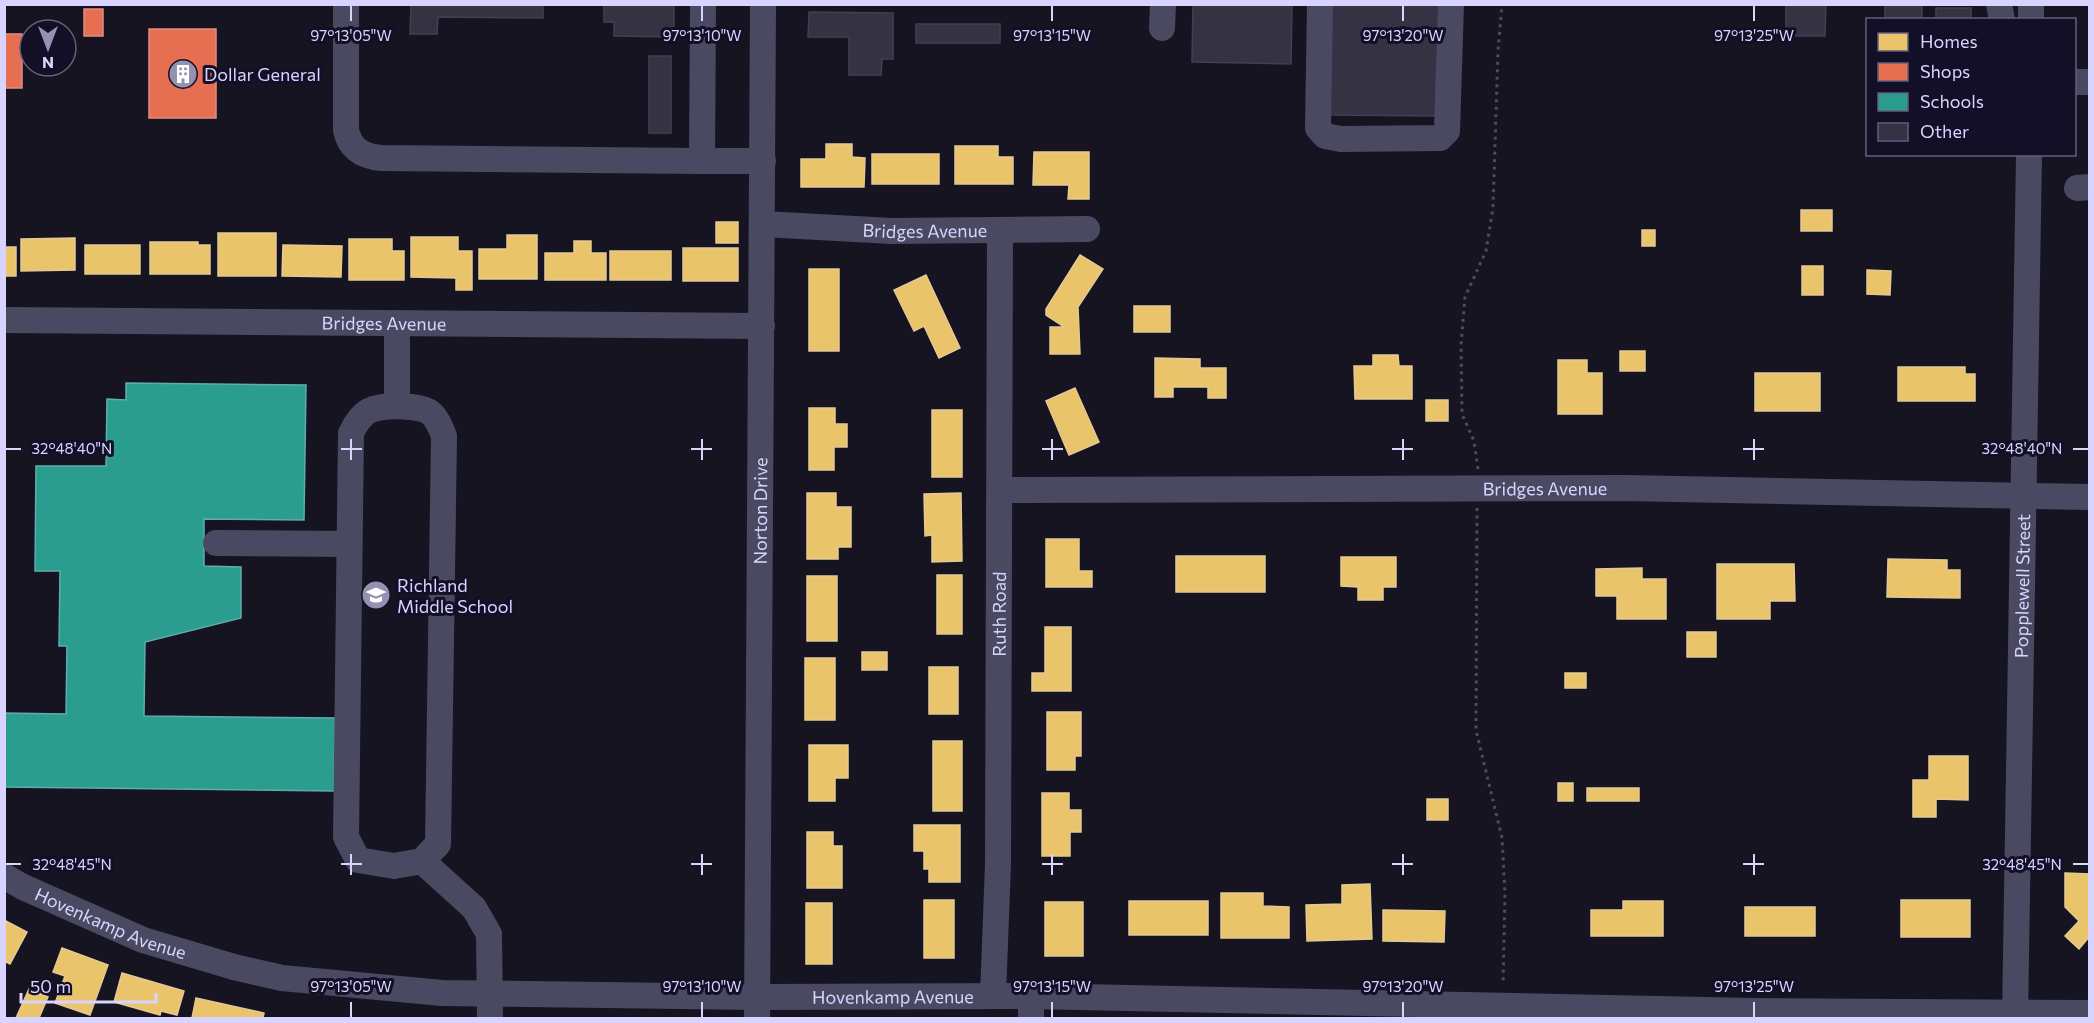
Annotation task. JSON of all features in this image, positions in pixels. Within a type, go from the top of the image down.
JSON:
[{"type":"street","points":[[346,4],[346,129],[353,147],[360,153],[381,158],[763,161]]},
{"type":"street","points":[[702,161],[703,4]]},
{"type":"street","name":"Norton Drive","points":[[757,1008],[763,4]]},
{"type":"street","points":[[1320,4],[1318,128],[1325,136],[1341,139],[1440,138],[1447,131],[1451,4]]},
{"type":"street","name":"Popplewell Street","points":[[2015,1016],[2029,156]]},
{"type":"street","name":"Bridges Avenue","points":[[763,224],[892,231],[1087,229]]},
{"type":"street","name":"Ruth Road","points":[[993,996],[998,864],[1001,490],[1000,231]]},
{"type":"street","name":"Bridges Avenue","points":[[4,320],[762,326]]},
{"type":"street","points":[[397,323],[397,406]]},
{"type":"street","points":[[397,406],[421,407],[437,417],[444,436],[438,844],[422,861],[394,866],[358,860],[346,837],[351,433],[360,416],[375,407],[397,406]]},
{"type":"street","name":"Bridges Avenue","points":[[1001,490],[1625,488],[2090,497]]},
{"type":"street","points":[[216,543],[349,544]]},
{"type":"street","points":[[422,861],[474,908],[489,934],[490,1006]]},
{"type":"street","name":"Hovenkamp Avenue","points":[[4,876],[23,887],[143,940],[234,967],[282,978],[442,993],[490,1006],[757,1008],[993,996],[1031,1007],[1754,1011],[2015,1016],[2090,1013]]},
{"type":"building: Homes","points":[[826,144],[852,144],[852,157],[865,158],[864,187],[801,187],[801,159],[826,159]]},
{"type":"building: Homes","points":[[955,146],[998,146],[998,157],[1013,157],[1013,184],[955,184]]},
{"type":"building: Homes","points":[[1034,152],[1089,152],[1089,199],[1068,199],[1069,185],[1033,185]]},
{"type":"building: Homes","points":[[872,154],[939,154],[939,184],[872,184]]},
{"type":"building: Homes","points":[[1801,210],[1832,210],[1832,231],[1801,231]]},
{"type":"building: Homes","points":[[716,222],[738,222],[738,243],[716,243]]},
{"type":"building: Homes","points":[[1642,230],[1655,230],[1655,246],[1642,246]]},
{"type":"building: Homes","points":[[218,233],[276,233],[276,276],[218,276]]},
{"type":"building: Homes","points":[[507,235],[537,235],[537,279],[479,279],[479,249],[507,249]]},
{"type":"building: Homes","points":[[411,237],[458,237],[458,251],[472,251],[472,290],[456,290],[456,278],[411,277]]},
{"type":"building: Homes","points":[[75,238],[75,270],[21,271],[21,239]]},
{"type":"building: Homes","points":[[349,239],[392,239],[392,251],[404,251],[404,280],[349,280]]},
{"type":"building: Homes","points":[[574,241],[591,241],[591,253],[606,253],[606,280],[545,280],[545,253],[574,253]]},
{"type":"building: Homes","points":[[150,242],[198,242],[198,245],[210,245],[210,274],[150,274]]},
{"type":"building: Homes","points":[[85,245],[140,245],[140,274],[85,274]]},
{"type":"building: Homes","points":[[283,245],[342,246],[341,277],[282,276]]},
{"type":"building: Homes","points":[[4,247],[16,247],[16,276],[4,276]]},
{"type":"building: Homes","points":[[683,248],[738,248],[738,281],[683,281]]},
{"type":"building: Homes","points":[[610,251],[671,251],[671,280],[610,280]]},
{"type":"building: Homes","points":[[1080,255],[1103,269],[1078,307],[1080,354],[1050,354],[1050,327],[1064,327],[1046,315],[1046,309]]},
{"type":"building: Homes","points":[[1802,266],[1823,266],[1823,295],[1802,295]]},
{"type":"building: Homes","points":[[809,269],[839,269],[839,351],[809,351]]},
{"type":"building: Homes","points":[[1867,270],[1891,271],[1890,295],[1867,294]]},
{"type":"building: Homes","points":[[926,275],[960,348],[939,358],[924,326],[914,331],[894,290]]},
{"type":"building: Homes","points":[[1134,306],[1170,306],[1170,332],[1134,332]]},
{"type":"building: Homes","points":[[1620,351],[1645,351],[1645,371],[1620,371]]},
{"type":"building: Homes","points":[[1373,355],[1398,355],[1399,366],[1412,366],[1412,399],[1355,399],[1354,366],[1373,366]]},
{"type":"building: Homes","points":[[1155,358],[1200,359],[1200,368],[1226,368],[1226,398],[1208,398],[1208,387],[1173,387],[1173,397],[1155,397]]},
{"type":"building: Homes","points":[[1558,360],[1587,360],[1587,373],[1602,373],[1602,414],[1558,414]]},
{"type":"building: Homes","points":[[1898,367],[1965,367],[1965,374],[1975,374],[1975,401],[1898,401]]},
{"type":"building: Homes","points":[[1755,373],[1820,373],[1820,411],[1755,411]]},
{"type":"building: Homes","points":[[1075,388],[1099,442],[1069,455],[1046,401]]},
{"type":"building: Homes","points":[[1426,400],[1448,400],[1448,421],[1426,421]]},
{"type":"building: Homes","points":[[809,408],[835,408],[835,424],[847,424],[847,447],[834,447],[834,470],[809,470]]},
{"type":"building: Homes","points":[[932,410],[962,410],[962,477],[932,477]]},
{"type":"building: Homes","points":[[807,493],[836,493],[836,507],[851,507],[851,547],[838,547],[838,559],[807,559]]},
{"type":"building: Homes","points":[[961,493],[962,561],[932,562],[932,535],[925,536],[924,494]]},
{"type":"building: Homes","points":[[1046,539],[1079,539],[1079,571],[1092,571],[1092,587],[1046,587]]},
{"type":"building: Homes","points":[[1176,556],[1265,556],[1265,592],[1176,592]]},
{"type":"building: Homes","points":[[1341,557],[1396,557],[1396,587],[1383,587],[1383,600],[1358,600],[1358,587],[1341,586]]},
{"type":"building: Homes","points":[[1888,559],[1947,560],[1947,570],[1960,570],[1960,598],[1887,597]]},
{"type":"building: Homes","points":[[1717,564],[1794,564],[1795,601],[1770,601],[1770,619],[1717,619]]},
{"type":"building: Homes","points":[[1642,568],[1642,579],[1666,579],[1666,619],[1617,619],[1617,596],[1596,596],[1596,569]]},
{"type":"building: Homes","points":[[937,575],[962,575],[962,634],[937,634]]},
{"type":"building: Homes","points":[[807,576],[837,576],[837,641],[807,641]]},
{"type":"building: Homes","points":[[1045,627],[1071,627],[1071,691],[1032,691],[1032,673],[1045,673]]},
{"type":"building: Homes","points":[[1687,632],[1716,632],[1716,657],[1687,657]]},
{"type":"building: Homes","points":[[862,652],[887,652],[887,670],[862,670]]},
{"type":"building: Homes","points":[[805,658],[835,658],[835,720],[805,720]]},
{"type":"building: Homes","points":[[929,667],[958,667],[958,714],[929,714]]},
{"type":"building: Homes","points":[[1565,673],[1586,673],[1586,688],[1565,688]]},
{"type":"building: Homes","points":[[1047,712],[1081,712],[1081,756],[1075,756],[1075,770],[1047,770]]},
{"type":"building: Homes","points":[[933,741],[962,741],[962,811],[933,811]]},
{"type":"building: Homes","points":[[809,745],[848,745],[848,778],[835,778],[835,801],[809,801]]},
{"type":"building: Homes","points":[[1929,756],[1968,756],[1968,800],[1936,799],[1936,817],[1913,817],[1913,780],[1929,780]]},
{"type":"building: Homes","points":[[1558,783],[1573,783],[1573,801],[1558,801]]},
{"type":"building: Homes","points":[[1587,788],[1639,788],[1639,801],[1587,801]]},
{"type":"building: Homes","points":[[1042,793],[1069,793],[1069,810],[1081,810],[1081,832],[1070,832],[1070,856],[1042,856]]},
{"type":"building: Homes","points":[[1427,799],[1448,799],[1448,820],[1427,820]]},
{"type":"building: Homes","points":[[914,825],[960,825],[960,882],[929,882],[929,869],[924,869],[924,851],[914,851]]},
{"type":"building: Homes","points":[[807,832],[833,832],[833,846],[842,846],[842,888],[807,888]]},
{"type":"building: Homes","points":[[2065,873],[2090,874],[2090,936],[2079,949],[2065,936],[2079,921],[2065,907]]},
{"type":"building: Homes","points":[[1370,884],[1372,939],[1307,941],[1306,905],[1342,904],[1342,885]]},
{"type":"building: Homes","points":[[1221,893],[1263,893],[1263,906],[1289,907],[1289,938],[1221,938]]},
{"type":"building: Homes","points":[[924,900],[954,900],[954,958],[924,958]]},
{"type":"building: Homes","points":[[1901,900],[1970,900],[1970,937],[1901,937]]},
{"type":"building: Homes","points":[[1129,901],[1208,901],[1208,935],[1129,935]]},
{"type":"building: Homes","points":[[1623,901],[1663,901],[1663,936],[1591,936],[1591,910],[1623,910]]},
{"type":"building: Homes","points":[[1045,902],[1083,902],[1083,956],[1045,956]]},
{"type":"building: Homes","points":[[806,903],[832,903],[832,964],[806,964]]},
{"type":"building: Homes","points":[[1745,907],[1815,907],[1815,936],[1745,936]]},
{"type":"building: Homes","points":[[1383,910],[1445,911],[1444,942],[1383,941]]},
{"type":"building: Homes","points":[[4,920],[27,932],[10,964],[4,961]]},
{"type":"building: Homes","points":[[62,948],[108,965],[90,1015],[55,1003],[65,976],[53,972]]},
{"type":"building: Homes","points":[[122,973],[184,991],[177,1015],[161,1011],[160,1015],[114,1002]]},
{"type":"building: Homes","points":[[29,989],[48,997],[39,1018],[16,1018]]},
{"type":"building: Homes","points":[[196,998],[264,1013],[263,1018],[192,1018]]},
{"type":"building: Shops","points":[[84,9],[103,9],[103,36],[84,36]]},
{"type":"building: Shops","name":"Dollar General","points":[[149,29],[216,29],[216,118],[149,118]]},
{"type":"building: Shops","points":[[4,34],[18,34],[18,78],[22,78],[22,88],[4,88]]},
{"type":"building: Schools","points":[[126,383],[306,385],[304,520],[204,519],[204,566],[241,567],[241,618],[145,642],[144,716],[335,718],[334,791],[4,787],[4,713],[66,714],[67,646],[59,646],[60,571],[35,571],[36,466],[106,466],[107,399],[126,400]]},
{"type":"building: Other","points":[[411,4],[543,4],[543,18],[438,17],[437,34],[410,34]]},
{"type":"building: Other","points":[[604,4],[674,4],[674,37],[614,36],[614,22],[604,22]]},
{"type":"building: Other","points":[[1193,4],[1292,4],[1291,64],[1192,62]]},
{"type":"building: Other","points":[[1329,4],[1441,4],[1439,116],[1328,115]]},
{"type":"building: Other","points":[[1786,4],[1826,4],[1825,36],[1786,36]]},
{"type":"building: Other","points":[[1885,4],[1922,4],[1922,18],[1885,18]]},
{"type":"building: Other","points":[[1936,8],[1971,8],[1971,18],[1936,18]]},
{"type":"building: Other","points":[[809,12],[893,13],[893,59],[882,59],[881,75],[849,75],[849,37],[808,37]]},
{"type":"building: Other","points":[[916,24],[1000,24],[1000,43],[916,43]]},
{"type":"building: Other","points":[[649,56],[671,56],[671,133],[649,133]]},
{"type":"place","name":"Dollar General","points":[[183,74]]},
{"type":"place","name":"Richland Middle School","points":[[376,595]]}]
